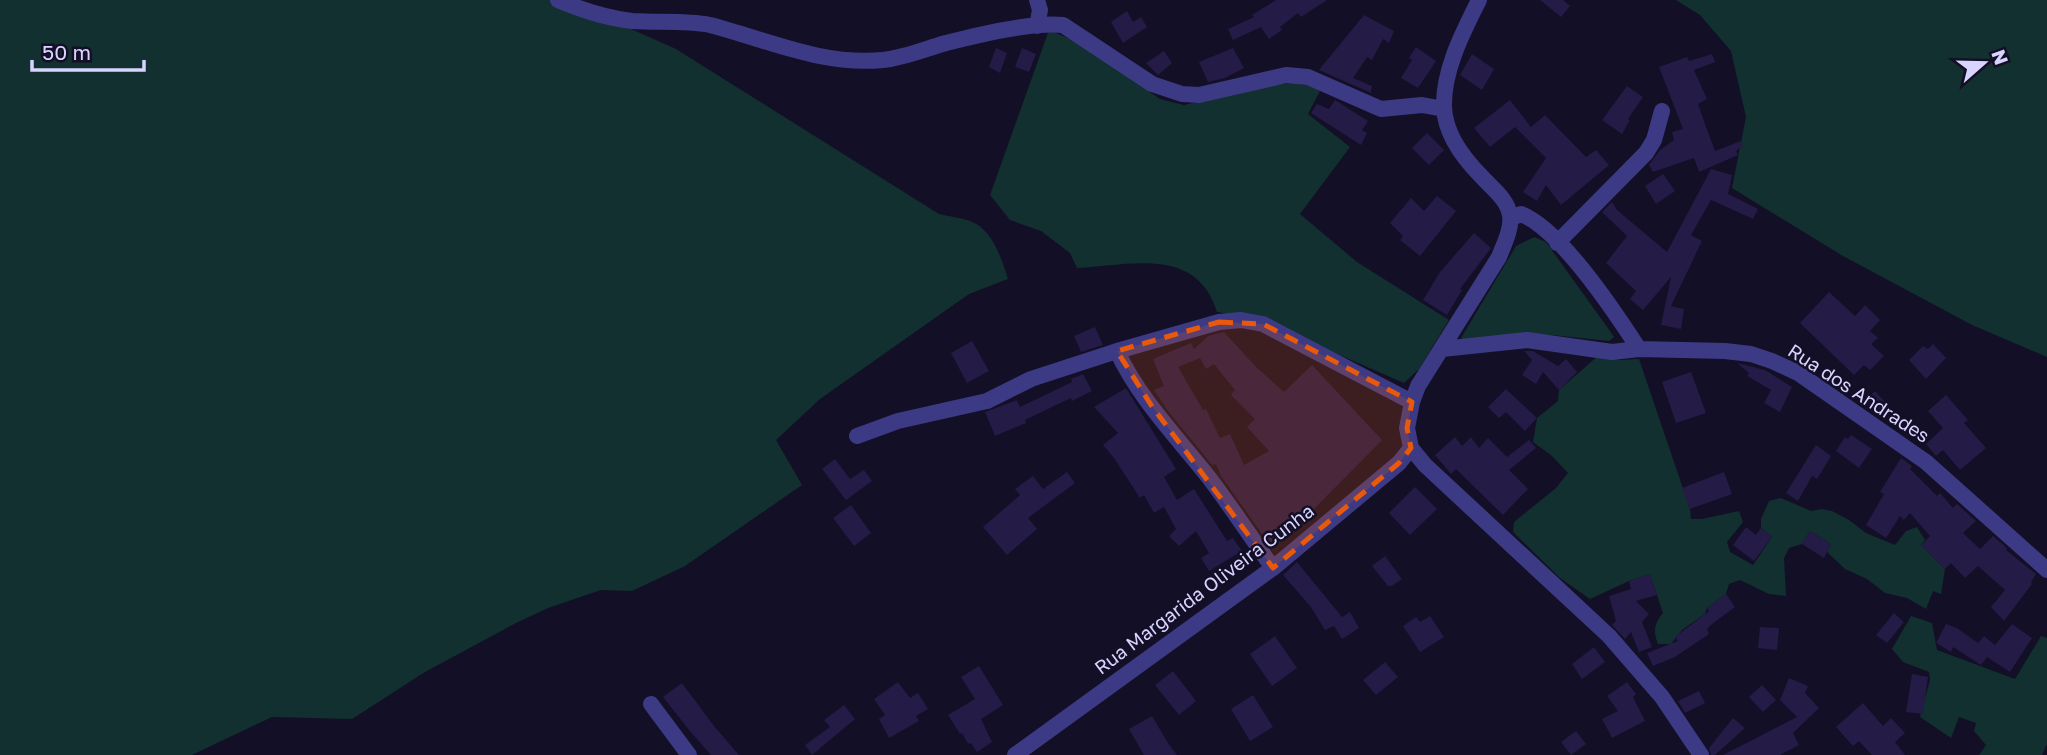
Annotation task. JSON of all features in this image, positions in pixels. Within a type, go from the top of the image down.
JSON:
[{"type":"street","points":[[558,0],[608,17],[635,21],[688,21],[710,24],[839,61],[884,60],[946,43],[1037,26],[1063,25],[1152,84],[1182,94],[1199,95],[1286,75],[1308,77],[1381,109],[1422,106],[1444,108]]},
{"type":"street","points":[[1037,0],[1040,10],[1037,26]]},
{"type":"street","points":[[1479,0],[1453,61],[1444,108],[1455,144],[1466,160],[1506,202],[1511,218],[1499,257],[1418,386],[1407,428],[1411,448],[1425,465],[1609,636],[1662,697],[1701,755]]},
{"type":"street","points":[[1557,243],[1646,153],[1654,140],[1662,111]]},
{"type":"street","points":[[1511,218],[1521,214],[1532,218],[1574,259],[1619,317],[1639,349]]},
{"type":"street","points":[[857,436],[898,421],[987,401],[1031,379],[1118,351],[1219,322],[1241,320],[1264,324],[1412,402]]},
{"type":"street","name":"Rua dos Andrades","points":[[1442,349],[1527,340],[1612,352],[1639,349],[1726,351],[1751,354],[1772,361],[1798,373],[1926,462],[2047,570]]},
{"type":"street","points":[[1118,351],[1124,366],[1151,405],[1212,482],[1273,568]]},
{"type":"street","name":"Rua Margarida Oliveira Cunha","points":[[1015,755],[1273,568],[1399,463],[1411,448]]},
{"type":"street","points":[[651,704],[689,755]]},
{"type":"highlighted area","points":[[1219,322],[1263,324],[1412,402],[1407,428],[1411,448],[1399,463],[1273,568],[1151,405],[1117,351]]},
{"type":"green space","points":[[0,0],[566,0],[676,49],[939,214],[978,225],[993,242],[1008,279],[969,294],[820,399],[776,440],[802,485],[685,566],[632,591],[601,590],[548,608],[425,672],[352,719],[272,717],[192,755],[0,755]]},
{"type":"green space","points":[[1676,0],[2047,0],[2047,357],[1972,325],[1843,256],[1732,188],[1746,117],[1731,51],[1700,15]]},
{"type":"green space","points":[[1049,30],[1077,42],[1160,99],[1184,105],[1291,83],[1312,86],[1320,91],[1308,114],[1350,147],[1300,214],[1357,262],[1449,320],[1419,369],[1404,383],[1328,350],[1230,314],[1217,312],[1207,291],[1194,277],[1178,268],[1140,263],[1077,268],[1070,253],[1041,231],[1010,220],[990,195]]},
{"type":"green space","points":[[1534,237],[1546,242],[1614,337],[1609,341],[1552,335],[1465,341],[1461,338],[1516,246]]},
{"type":"green space","points":[[1599,355],[1620,360],[1639,359],[1690,509],[1691,519],[1739,511],[1743,522],[1727,542],[1730,552],[1753,565],[1772,537],[1761,528],[1761,519],[1769,501],[1781,498],[1811,511],[1832,511],[1866,533],[1895,545],[1906,531],[1917,527],[1925,540],[1921,545],[1945,569],[1941,594],[1933,591],[1926,609],[1907,598],[1885,593],[1867,579],[1845,569],[1827,552],[1831,544],[1810,531],[1802,544],[1789,548],[1784,558],[1786,596],[1769,594],[1740,580],[1729,584],[1726,594],[1707,608],[1705,614],[1682,630],[1671,644],[1658,644],[1656,639],[1655,628],[1663,613],[1650,574],[1590,599],[1560,578],[1513,532],[1514,522],[1556,488],[1568,473],[1552,456],[1533,442],[1537,418],[1558,401],[1559,390]]},
{"type":"green space","points":[[1911,616],[1932,623],[1937,650],[2015,679],[2041,636],[2047,638],[2047,744],[2042,755],[1979,755],[1986,745],[1974,731],[1976,723],[1959,717],[1951,738],[1920,717],[1930,680],[1929,672],[1903,662],[1892,649]]},
{"type":"building","points":[[1276,0],[1327,0],[1301,17],[1298,13],[1269,39],[1261,27],[1233,40],[1228,29],[1254,17],[1252,15]]},
{"type":"building","points":[[1540,0],[1563,0],[1570,6],[1561,17]]},
{"type":"building","points":[[1127,11],[1133,22],[1141,17],[1147,27],[1123,43],[1111,22]]},
{"type":"building","points":[[1364,15],[1394,31],[1389,43],[1383,39],[1372,60],[1367,57],[1353,78],[1372,86],[1371,93],[1319,70]]},
{"type":"building","points":[[1416,47],[1436,61],[1418,88],[1401,78]]},
{"type":"building","points":[[996,48],[1007,53],[1000,73],[989,67]]},
{"type":"building","points":[[1022,48],[1036,54],[1029,72],[1015,67]]},
{"type":"building","points":[[1233,48],[1244,68],[1225,78],[1208,82],[1199,62]]},
{"type":"building","points":[[1164,51],[1172,63],[1158,75],[1146,63]]},
{"type":"building","points":[[1472,54],[1494,69],[1482,90],[1460,75]]},
{"type":"building","points":[[1712,54],[1715,62],[1694,70],[1707,99],[1698,104],[1715,151],[1741,141],[1743,146],[1736,151],[1738,155],[1699,172],[1694,158],[1653,172],[1649,165],[1660,150],[1674,140],[1672,132],[1683,129],[1659,67],[1687,57],[1689,61]]},
{"type":"building","points":[[1627,86],[1643,97],[1628,119],[1630,120],[1622,134],[1602,120]]},
{"type":"building","points":[[1335,100],[1368,121],[1362,130],[1367,133],[1361,145],[1311,113],[1317,104],[1329,109]]},
{"type":"building","points":[[1510,100],[1531,127],[1545,115],[1586,157],[1596,150],[1609,165],[1561,205],[1546,185],[1537,201],[1523,192],[1546,158],[1515,127],[1490,147],[1474,128]]},
{"type":"building","points":[[1427,133],[1444,150],[1429,165],[1412,148]]},
{"type":"building","points":[[1711,169],[1732,175],[1728,194],[1758,209],[1753,219],[1711,200],[1691,235],[1702,241],[1671,306],[1684,309],[1681,329],[1661,325],[1671,277],[1643,310],[1630,299],[1636,291],[1606,263],[1627,236],[1602,212],[1612,202],[1617,210],[1667,252]]},
{"type":"building","points":[[1663,174],[1675,191],[1656,204],[1645,186]]},
{"type":"building","points":[[1437,196],[1456,211],[1420,256],[1400,240],[1403,236],[1390,223],[1411,198],[1424,211]]},
{"type":"building","points":[[1474,233],[1491,248],[1460,289],[1462,290],[1447,315],[1423,300],[1440,272]]},
{"type":"building","points":[[1829,292],[1855,316],[1865,305],[1880,320],[1870,331],[1878,338],[1871,344],[1884,356],[1870,370],[1864,365],[1854,375],[1800,323]]},
{"type":"building","points":[[1095,327],[1103,345],[1081,352],[1074,336]]},
{"type":"building","points":[[1224,332],[1257,368],[1284,392],[1312,365],[1382,440],[1310,513],[1312,516],[1281,537],[1283,540],[1272,548],[1221,476],[1216,464],[1212,465],[1154,390],[1164,386],[1153,359],[1191,343],[1194,349],[1208,336]],"holes":[[[1200,358],[1206,369],[1214,364],[1235,390],[1231,395],[1255,419],[1247,427],[1269,451],[1244,465],[1230,434],[1220,438],[1206,409],[1203,410],[1178,367]]]},
{"type":"building","points":[[972,341],[989,371],[967,383],[951,353]]},
{"type":"building","points":[[1933,344],[1946,358],[1926,379],[1909,360],[1923,346],[1928,349]]},
{"type":"building","points":[[1524,351],[1533,351],[1558,366],[1566,359],[1577,372],[1559,390],[1543,372],[1536,384],[1522,375],[1532,360]]},
{"type":"building","points":[[1737,363],[1765,370],[1792,387],[1780,412],[1764,403],[1771,390],[1747,376],[1749,373]]},
{"type":"building","points":[[1691,372],[1706,413],[1676,423],[1662,382]]},
{"type":"building","points":[[1083,374],[1092,391],[1072,401],[1071,398],[1025,420],[1026,423],[995,436],[985,412],[1017,400],[1020,407]]},
{"type":"building","points":[[1126,388],[1176,469],[1164,477],[1177,500],[1194,489],[1227,541],[1233,538],[1242,551],[1209,571],[1201,558],[1209,553],[1196,531],[1179,546],[1169,536],[1176,529],[1164,507],[1154,513],[1144,495],[1140,498],[1103,445],[1118,433],[1094,407]]},
{"type":"building","points":[[1506,389],[1537,418],[1525,431],[1506,412],[1499,418],[1488,407]]},
{"type":"building","points":[[1875,391],[1887,404],[1877,415],[1863,402]]},
{"type":"building","points":[[1946,395],[1968,420],[1964,423],[1986,448],[1960,470],[1943,450],[1936,456],[1926,444],[1943,428],[1928,411]]},
{"type":"building","points":[[1851,435],[1872,449],[1859,468],[1836,451],[1845,437],[1848,439]]},
{"type":"building","points":[[1455,437],[1462,446],[1471,437],[1479,448],[1488,438],[1507,457],[1529,440],[1536,448],[1509,470],[1528,489],[1503,515],[1456,469],[1451,474],[1435,455]]},
{"type":"building","points":[[1816,445],[1831,456],[1817,479],[1812,476],[1798,501],[1786,493]]},
{"type":"building","points":[[1901,458],[1912,466],[1910,469],[1937,496],[1940,493],[1953,508],[1957,504],[1976,521],[1963,533],[1980,549],[1993,536],[2036,574],[2032,584],[2004,621],[1991,607],[2005,590],[1978,566],[1965,578],[1951,563],[1945,569],[1921,545],[1930,536],[1910,513],[1904,520],[1900,516],[1886,538],[1866,525],[1884,494],[1880,492]]},
{"type":"building","points":[[835,459],[850,479],[864,470],[872,481],[846,500],[822,469]]},
{"type":"building","points":[[1067,472],[1075,483],[1028,518],[1037,529],[1007,555],[983,527],[1020,495],[1015,489],[1033,476],[1043,489]]},
{"type":"building","points":[[1724,472],[1732,494],[1690,509],[1682,488]]},
{"type":"building","points":[[1415,487],[1437,509],[1410,535],[1389,513]]},
{"type":"building","points":[[851,505],[871,533],[854,546],[833,518]]},
{"type":"building","points":[[1746,527],[1756,535],[1761,528],[1772,537],[1754,561],[1733,545]]},
{"type":"building","points":[[1810,531],[1831,544],[1824,558],[1802,544]]},
{"type":"building","points":[[1385,556],[1402,579],[1392,586],[1388,586],[1372,566]]},
{"type":"building","points":[[1297,562],[1342,617],[1350,612],[1359,628],[1342,639],[1334,626],[1325,630],[1311,607],[1283,575]]},
{"type":"building","points":[[1650,574],[1657,595],[1636,601],[1649,614],[1642,622],[1652,647],[1639,652],[1631,632],[1625,639],[1612,625],[1616,621],[1609,596],[1631,589],[1629,581]]},
{"type":"building","points":[[1726,594],[1735,607],[1707,629],[1709,634],[1675,657],[1653,666],[1647,653],[1678,641],[1675,637]]},
{"type":"building","points":[[1894,613],[1904,622],[1887,643],[1876,635]]},
{"type":"building","points":[[1430,616],[1444,637],[1420,652],[1403,626],[1416,617],[1420,622]]},
{"type":"building","points":[[1946,624],[1957,628],[1978,643],[1984,636],[1995,645],[2012,624],[2032,638],[2010,672],[1987,657],[1981,665],[1953,647],[1951,652],[1936,643]]},
{"type":"building","points":[[1760,627],[1779,628],[1777,650],[1758,648]]},
{"type":"building","points":[[1275,636],[1297,668],[1272,686],[1250,654]]},
{"type":"building","points":[[1594,647],[1605,662],[1582,679],[1572,664]]},
{"type":"building","points":[[1385,662],[1398,677],[1376,695],[1363,680]]},
{"type":"building","points":[[979,666],[1003,705],[981,719],[992,742],[977,752],[971,743],[968,744],[962,733],[960,734],[948,715],[975,699],[961,677]]},
{"type":"building","points":[[1173,671],[1196,701],[1179,715],[1155,685]]},
{"type":"building","points":[[1912,674],[1928,677],[1923,714],[1906,712]]},
{"type":"building","points":[[1789,678],[1808,686],[1805,693],[1819,708],[1793,733],[1799,745],[1780,755],[1723,755],[1797,717],[1780,700]]},
{"type":"building","points":[[898,682],[910,698],[918,693],[928,709],[916,716],[919,721],[889,738],[879,719],[885,715],[874,699]]},
{"type":"building","points":[[1627,682],[1636,694],[1633,697],[1645,721],[1612,738],[1602,719],[1618,711],[1607,696]]},
{"type":"building","points":[[682,683],[739,755],[711,755],[689,730],[663,697]]},
{"type":"building","points":[[1762,685],[1776,700],[1763,712],[1749,697]]},
{"type":"building","points":[[1699,691],[1705,703],[1685,713],[1678,701]]},
{"type":"building","points":[[1253,695],[1273,727],[1250,741],[1231,709]]},
{"type":"building","points":[[1863,703],[1883,726],[1891,718],[1905,733],[1895,742],[1905,755],[1872,755],[1859,741],[1853,746],[1836,727]]},
{"type":"building","points":[[844,705],[855,719],[812,755],[805,745],[830,727],[824,720]]},
{"type":"building","points":[[1152,716],[1177,755],[1144,755],[1129,729]]},
{"type":"building","points":[[1733,718],[1745,728],[1715,755],[1711,755],[1709,748]]},
{"type":"building","points":[[1576,731],[1586,744],[1571,755],[1561,742]]}]
